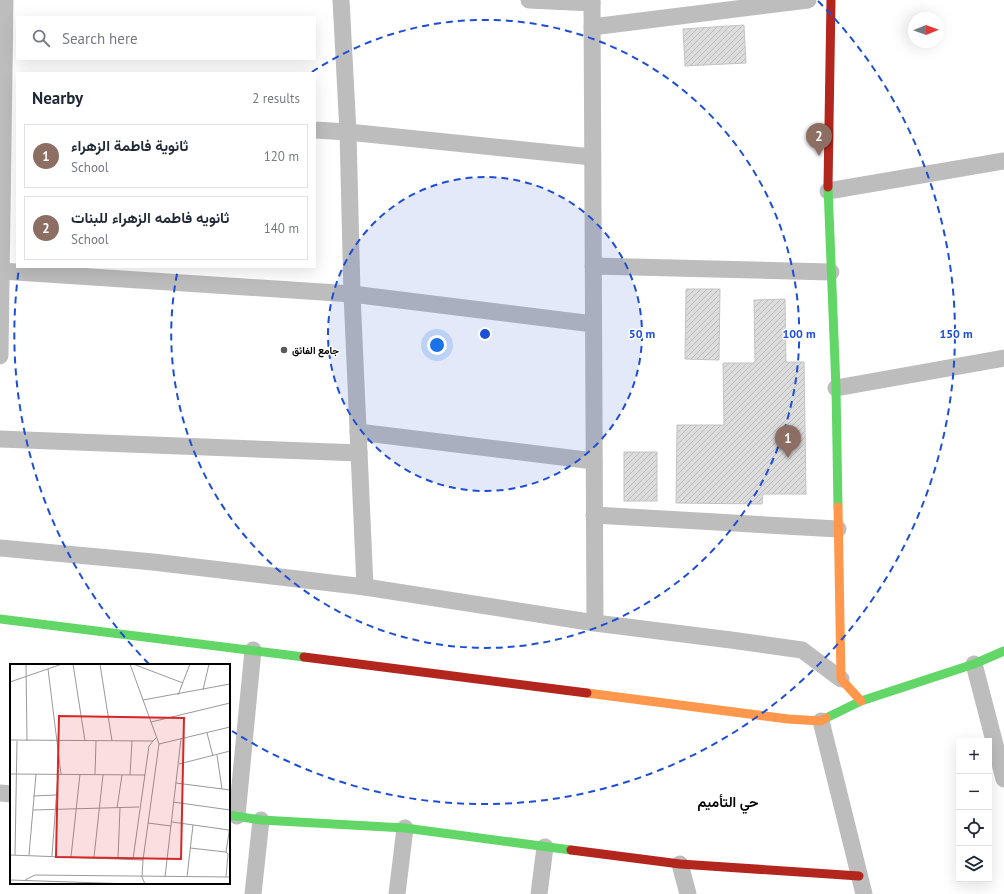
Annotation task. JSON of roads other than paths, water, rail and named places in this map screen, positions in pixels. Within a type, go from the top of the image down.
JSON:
[{"type":"street","points":[[0,356],[1,271],[10,110],[5,0]]},
{"type":"street","points":[[341,0],[348,132],[352,294],[365,587]]},
{"type":"street","points":[[529,0],[592,2],[595,623]]},
{"type":"street","points":[[592,27],[808,0]]},
{"type":"street","points":[[831,0],[828,191],[836,388],[841,679]]},
{"type":"street","points":[[316,130],[592,157]]},
{"type":"street","points":[[828,191],[1004,161]]},
{"type":"street","points":[[593,266],[831,272]]},
{"type":"street","points":[[1,271],[352,294],[593,324]]},
{"type":"street","points":[[836,388],[1004,358]]},
{"type":"street","points":[[358,432],[594,461]]},
{"type":"street","points":[[0,440],[359,453]]},
{"type":"street","points":[[594,515],[838,528]]},
{"type":"street","points":[[0,548],[153,562],[365,587],[595,623],[802,650],[841,679],[861,701]]},
{"type":"street","points":[[0,619],[788,719],[821,721],[861,701],[974,664],[1004,651]]},
{"type":"street","points":[[253,650],[233,816],[261,820],[405,828],[680,864],[859,876]]},
{"type":"street","points":[[974,664],[1004,779]]},
{"type":"street","points":[[821,721],[864,894]]},
{"type":"street","points":[[0,793],[10,794]]},
{"type":"street","points":[[253,894],[261,820]]},
{"type":"street","points":[[397,894],[405,828]]},
{"type":"street","points":[[539,894],[545,847]]},
{"type":"street","points":[[680,864],[688,894]]},
{"type":"place","name":"ثانويه فاطمه الزهراء للبنات","points":[[819,156]]},
{"type":"place","name":"جامع الفائق","points":[[284,350]]},
{"type":"place","name":"ثانوية فاطمة الزهراء","points":[[788,458]]},
{"type":"district","name":"حي التأميم","points":[[728,802]]}]
